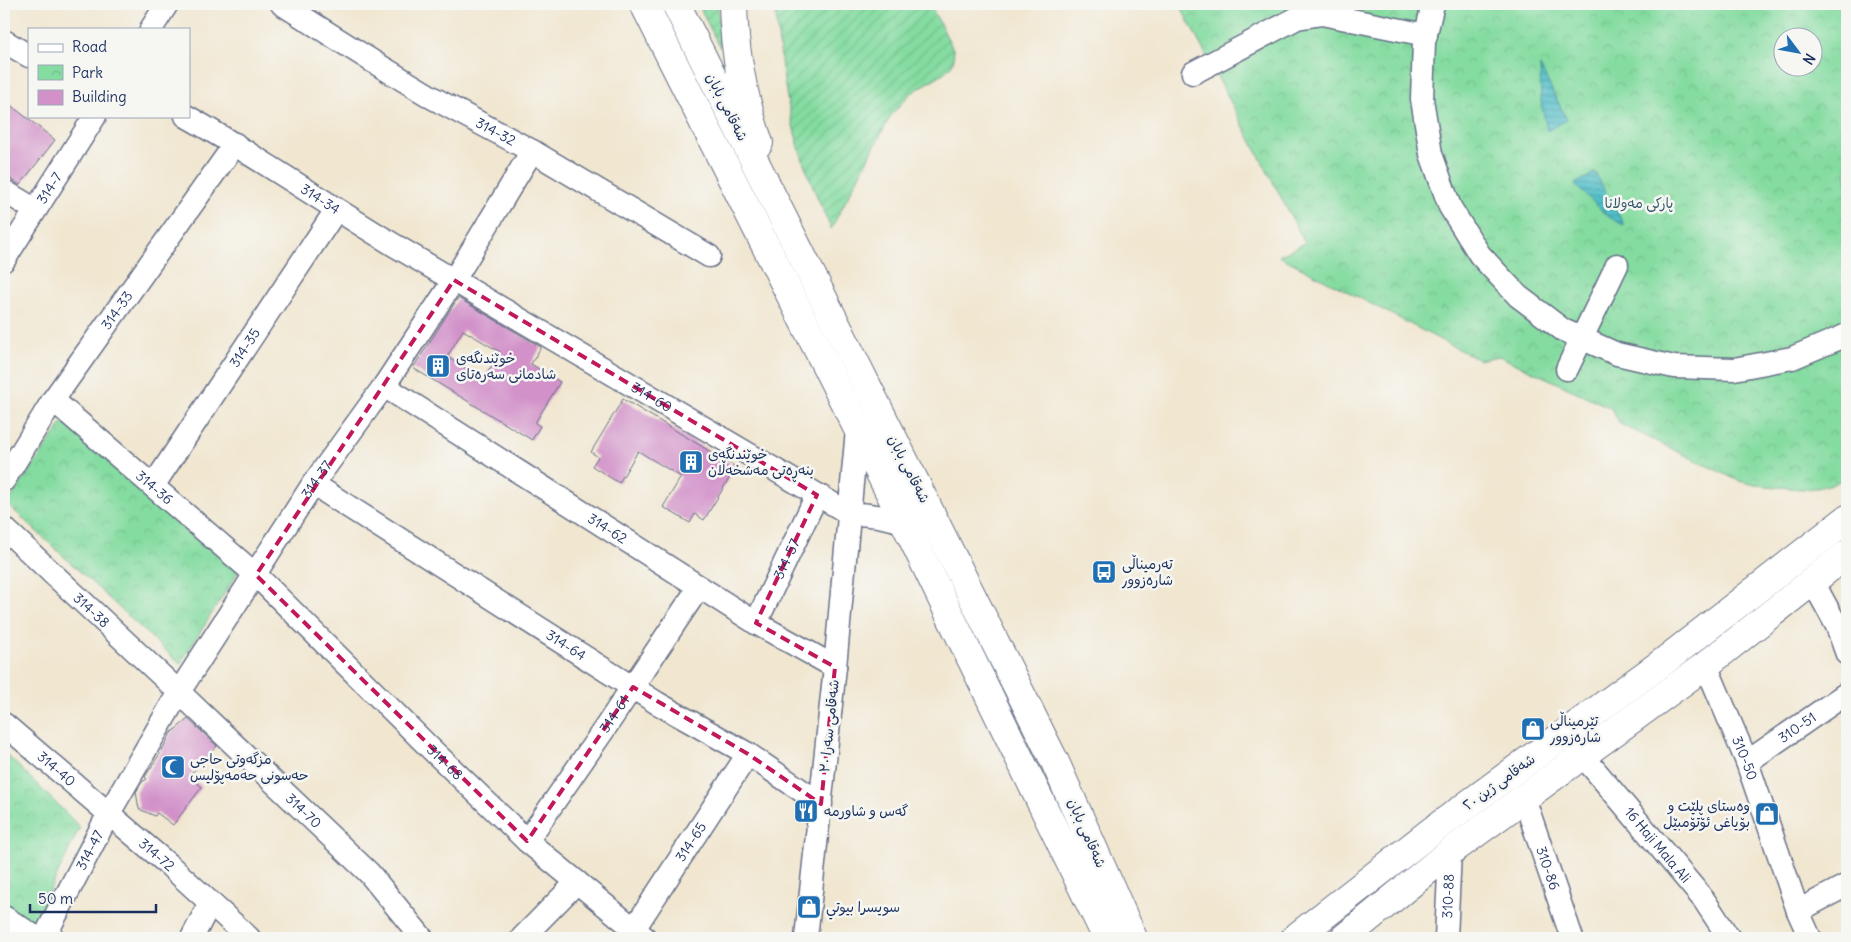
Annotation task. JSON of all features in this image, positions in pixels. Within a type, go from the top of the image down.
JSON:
[{"type":"main road","points":[[644,4],[798,310],[856,430],[1127,937]]},
{"type":"main road","name":"شەقامی بابان","points":[[676,4],[1055,762],[1127,937]]},
{"type":"main road","points":[[733,4],[738,54],[745,89],[757,136],[789,230]]},
{"type":"main road","points":[[784,282],[810,270]]},
{"type":"main road","points":[[798,310],[823,298]]},
{"type":"main road","name":"شەقامی ژین ٢٠","points":[[1295,938],[1433,830],[1710,626],[1847,519]]},
{"type":"main road","name":"شەقامی ژین ٢٠","points":[[1352,931],[1450,852],[1706,665],[1847,554]]},
{"type":"main road","points":[[1343,899],[1352,931]]},
{"type":"street","points":[[152,28],[167,4]]},
{"type":"street","name":"314-32","points":[[282,4],[426,93],[532,150],[710,256]]},
{"type":"street","points":[[1433,4],[1424,42],[1422,99],[1431,154],[1450,207],[1480,255],[1518,296],[1563,330],[1617,354],[1674,367],[1734,369],[1792,358],[1847,335]]},
{"type":"street","points":[[1193,73],[1298,18],[1311,14],[1322,14],[1426,35]]},
{"type":"street","points":[[4,41],[28,55]]},
{"type":"street","name":"314-7","points":[[4,260],[93,118]]},
{"type":"street","name":"314-34","points":[[190,118],[235,144],[336,210],[454,280]]},
{"type":"street","name":"314-33","points":[[4,480],[53,400],[235,144]]},
{"type":"street","name":"314-37","points":[[108,815],[179,692],[313,484],[384,386],[454,280],[532,150]]},
{"type":"street","points":[[4,191],[34,210]]},
{"type":"street","name":"314-35","points":[[153,486],[336,210]]},
{"type":"street","points":[[1567,369],[1617,265]]},
{"type":"street","name":"314-60","points":[[454,280],[850,514]]},
{"type":"street","name":"314-62","points":[[384,386],[756,623],[835,667]]},
{"type":"street","name":"314-36","points":[[53,400],[256,575]]},
{"type":"street","name":"شەقامی سەرا ٣٠","points":[[806,938],[835,667],[856,430]]},
{"type":"street","name":"314-64","points":[[313,484],[632,687],[748,754],[821,804]]},
{"type":"street","name":"314-57","points":[[756,623],[818,495]]},
{"type":"street","points":[[850,514],[887,517],[905,523]]},
{"type":"street","name":"314-38","points":[[4,528],[179,692]]},
{"type":"street","name":"314-68","points":[[256,575],[429,747],[527,841],[639,934]]},
{"type":"street","points":[[1813,582],[1842,623],[1847,654]]},
{"type":"street","name":"314-61","points":[[527,841],[699,587]]},
{"type":"street","name":"310-50","points":[[1706,665],[1747,762],[1798,911],[1810,938]]},
{"type":"street","name":"314-70","points":[[179,692],[369,874],[422,938]]},
{"type":"street","name":"310-51","points":[[1747,762],[1847,693]]},
{"type":"street","name":"314-40","points":[[4,724],[108,815]]},
{"type":"street","name":"314-65","points":[[639,934],[748,754]]},
{"type":"street","name":"16 Haji Mala Ali","points":[[1583,756],[1704,900],[1729,938]]},
{"type":"street","name":"310-86","points":[[1524,798],[1572,938]]},
{"type":"street","name":"314-72","points":[[108,815],[170,866],[249,938]]},
{"type":"street","name":"314-47","points":[[44,938],[108,815]]},
{"type":"street","name":"310-88","points":[[1446,938],[1450,852]]},
{"type":"street","points":[[522,938],[577,882]]},
{"type":"street","points":[[1798,911],[1847,885]]},
{"type":"street","points":[[192,938],[210,903]]},
{"type":"street","points":[[4,917],[37,938]]},
{"type":"highlighted area","points":[[454,280],[817,495],[756,623],[835,667],[821,804],[748,754],[633,687],[527,841],[256,575]]},
{"type":"green space","points":[[698,4],[718,4],[720,48]]},
{"type":"green space","points":[[775,4],[930,4],[953,49],[954,58],[952,65],[945,72],[910,94],[891,115],[831,229],[812,185],[796,137],[782,71]]},
{"type":"green space","name":"پارکی مەولانا","points":[[1179,4],[1847,4],[1847,478],[1817,488],[1802,489],[1755,485],[1739,481],[1620,424],[1611,408],[1499,356],[1479,360],[1279,256],[1305,243]]},
{"type":"green space","points":[[63,422],[238,572],[180,664],[7,504]]},
{"type":"green space","points":[[4,752],[80,827],[34,923],[4,903]]},
{"type":"water","points":[[1540,66],[1567,120],[1547,131],[1541,101]]},
{"type":"water","points":[[1595,173],[1625,226],[1609,217],[1576,186],[1575,184]]},
{"type":"building","points":[[4,100],[55,140],[20,185],[4,175]]},
{"type":"building","name":"خوێندنگەی شادمانی سەرەتای","points":[[458,298],[541,347],[531,364],[560,382],[535,423],[540,426],[532,440],[413,368]],"holes":[[[463,330],[500,352],[484,379],[447,357]]]},
{"type":"building","name":"خوێندنگەی بنەڕەتی مەشخەڵان","points":[[623,399],[736,467],[704,520],[695,514],[690,523],[663,507],[681,477],[638,451],[619,483],[592,466],[598,457],[591,452]]},
{"type":"building","name":"مزگەوتی حاجی حەسونی حەمەپۆلیس","points":[[188,719],[217,746],[189,776],[202,787],[173,825],[157,813],[155,816],[139,809],[136,792],[142,782],[147,779],[145,777],[171,733]]},
{"type":"place","name":"خوێندنگەی شادمانی سەرەتای","points":[[438,366]]},
{"type":"place","name":"خوێندنگەی بنەڕەتی مەشخەڵان","points":[[691,462]]},
{"type":"place","name":"تەرمیناڵی شارەزوور","points":[[1104,572]]},
{"type":"place","name":"تێرمیناڵی شارەزوور","points":[[1533,729]]},
{"type":"place","name":"مزگەوتی حاجی حەسونی حەمەپۆلیس","points":[[173,767]]},
{"type":"place","name":"گەس و شاورمە","points":[[806,811]]},
{"type":"place","name":"وەستای پلێت و بۆیاغی ئۆتۆمبێل","points":[[1767,814]]},
{"type":"place","name":"سويسرا بيوتي","points":[[809,907]]}]
